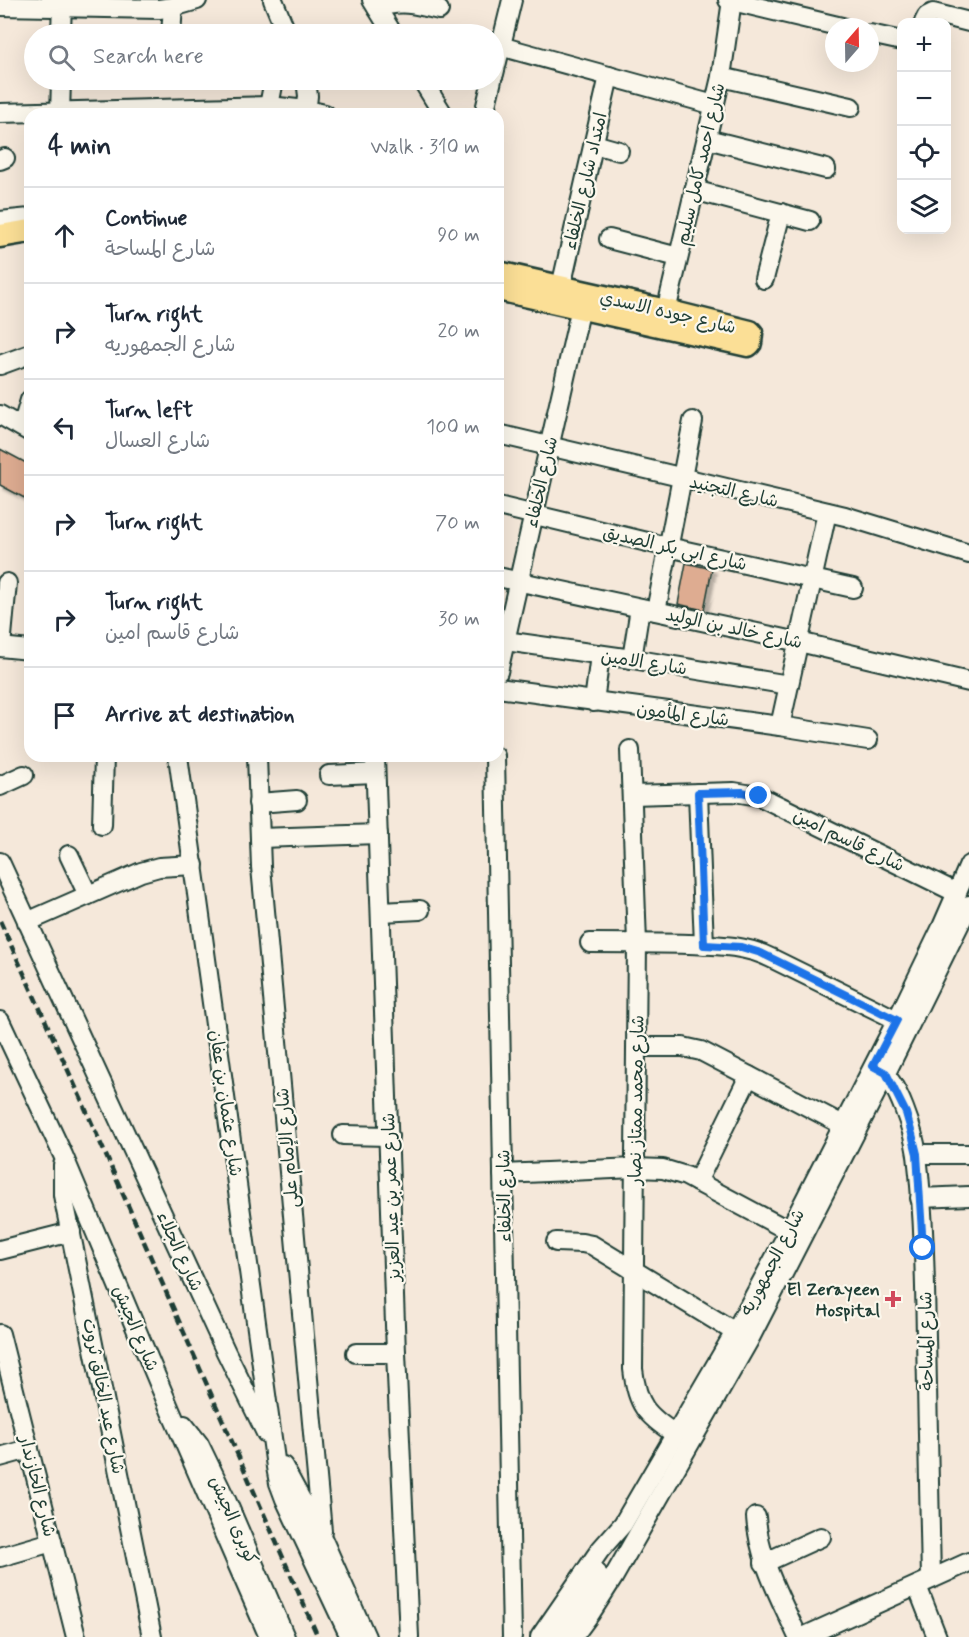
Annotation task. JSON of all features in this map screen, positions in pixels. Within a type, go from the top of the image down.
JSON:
[{"type":"main road","points":[[0,236],[24,232]]},
{"type":"main road","points":[[0,250],[24,247]]},
{"type":"main road","name":"شارع جوده الاسدي","points":[[504,274],[561,287],[582,300]]},
{"type":"main road","name":"شارع جوده الاسدي","points":[[504,290],[582,300],[664,318]]},
{"type":"street","points":[[0,6],[62,3],[144,9],[173,7],[197,0]]},
{"type":"street","points":[[273,0],[283,24]]},
{"type":"street","points":[[504,31],[512,0]]},
{"type":"street","points":[[731,0],[825,23]]},
{"type":"street","name":"شارع احمد كامل سليم","points":[[664,318],[721,77],[731,0]]},
{"type":"street","points":[[387,24],[374,4],[404,1],[439,10]]},
{"type":"street","points":[[61,24],[62,3]]},
{"type":"street","points":[[172,24],[173,7]]},
{"type":"street","points":[[929,12],[969,22]]},
{"type":"street","points":[[879,36],[897,40]]},
{"type":"street","points":[[504,47],[714,105]]},
{"type":"street","name":"امتداد شارع الخلفاء","points":[[561,287],[609,76]]},
{"type":"street","points":[[721,77],[851,107]]},
{"type":"street","points":[[60,108],[61,90]]},
{"type":"street","points":[[268,106],[272,90]]},
{"type":"street","points":[[307,90],[307,108]]},
{"type":"street","points":[[428,90],[439,108]]},
{"type":"street","points":[[485,108],[489,90]]},
{"type":"street","points":[[199,108],[268,106],[281,108]]},
{"type":"street","points":[[0,113],[24,113]]},
{"type":"street","points":[[706,139],[826,169]]},
{"type":"street","points":[[594,144],[619,151]]},
{"type":"street","points":[[694,190],[810,221]]},
{"type":"street","points":[[764,279],[781,213]]},
{"type":"street","points":[[0,221],[24,219]]},
{"type":"street","points":[[609,239],[678,257]]},
{"type":"street","name":"شارع الخلفاء","points":[[504,630],[518,582],[582,300]]},
{"type":"street","points":[[0,365],[24,356]]},
{"type":"street","points":[[0,415],[24,429]]},
{"type":"street","points":[[632,659],[668,547],[693,421]]},
{"type":"street","name":"شارع التجنيد","points":[[504,435],[827,512],[969,554]]},
{"type":"street","name":"شارع ابى بكر الصديق","points":[[504,508],[853,588]]},
{"type":"street","points":[[780,726],[827,512]]},
{"type":"street","name":"شارع خالد بن الوليد","points":[[504,578],[799,642],[969,682]]},
{"type":"street","points":[[7,583],[1,647],[24,649]]},
{"type":"street","name":"شارع الامين","points":[[504,640],[789,685]]},
{"type":"street","points":[[594,702],[600,655]]},
{"type":"street","name":"شارع المأمون","points":[[504,689],[868,740]]},
{"type":"street","name":"شارع محمد ممتاز نصار","points":[[630,750],[637,943],[633,1369],[638,1396],[653,1419],[675,1434]]},
{"type":"street","points":[[102,825],[104,762]]},
{"type":"street","name":"شارع عثمان بن عفان","points":[[181,762],[279,1483],[350,1637]]},
{"type":"street","name":"شارع الإمام على","points":[[257,762],[260,838],[323,1540]]},
{"type":"street","name":"شارع الخلفاء","points":[[495,762],[513,1637]]},
{"type":"street","points":[[329,775],[375,764]]},
{"type":"street","name":"شارع عمر بن عبد العزيز","points":[[375,764],[396,1353],[409,1637]]},
{"type":"street","points":[[0,786],[24,775]]},
{"type":"street","name":"شارع قاسم امين","points":[[632,795],[742,792],[759,796],[963,899]]},
{"type":"street","points":[[698,793],[704,945]]},
{"type":"street","points":[[258,803],[297,800]]},
{"type":"street","points":[[260,838],[378,834]]},
{"type":"street","points":[[69,855],[88,895]]},
{"type":"street","name":"شارع الجلاء","points":[[0,862],[226,1352],[274,1450],[323,1540],[366,1637]]},
{"type":"street","points":[[27,922],[150,869],[194,865]]},
{"type":"street","name":"شارع الجمهوريه","points":[[573,1637],[613,1578],[748,1341],[963,899],[969,865]]},
{"type":"street","name":"شارع الجمهوريه","points":[[880,1070],[897,1020],[963,899]]},
{"type":"street","points":[[381,912],[420,910]]},
{"type":"street","points":[[590,943],[741,947],[761,953],[897,1020]]},
{"type":"street","name":"شارع الجيش","points":[[0,1021],[63,1155],[269,1637]]},
{"type":"street","points":[[637,1047],[693,1048],[843,1125]]},
{"type":"street","name":"شارع المساحة","points":[[880,1070],[906,1113],[917,1154],[925,1278],[924,1583]]},
{"type":"street","points":[[697,1182],[749,1076]]},
{"type":"street","name":"شارع الجمهوريه","points":[[540,1637],[600,1550],[623,1524],[735,1332],[843,1125],[862,1104]]},
{"type":"street","points":[[343,1135],[389,1136]]},
{"type":"street","points":[[917,1154],[969,1154]]},
{"type":"street","name":"شارع عبد الخالق ثروت","points":[[63,1155],[63,1195],[152,1637]]},
{"type":"street","points":[[504,1174],[635,1168],[663,1169],[681,1174],[789,1231]]},
{"type":"street","points":[[920,1198],[969,1196]]},
{"type":"street","points":[[0,1250],[71,1232]]},
{"type":"street","points":[[556,1242],[589,1244],[735,1332]]},
{"type":"street","name":"شارع الخازندار","points":[[0,1334],[3,1356],[76,1637]]},
{"type":"street","points":[[226,1352],[258,1341]]},
{"type":"street","points":[[356,1353],[396,1353]]},
{"type":"street","name":"كوبرى الجيش","points":[[171,1412],[198,1444],[228,1502],[285,1637]]},
{"type":"street","points":[[0,1457],[29,1449]]},
{"type":"street","points":[[756,1516],[764,1563],[798,1637]]},
{"type":"street","points":[[557,1637],[608,1557],[623,1524]]},
{"type":"street","points":[[764,1563],[821,1537]]},
{"type":"street","points":[[0,1557],[52,1542]]},
{"type":"street","points":[[803,1637],[969,1562]]},
{"type":"street","points":[[924,1583],[937,1637]]},
{"type":"building","points":[[0,449],[24,462],[24,498],[0,485]]},
{"type":"building","points":[[686,563],[712,569],[704,610],[678,604]]},
{"type":"railway","points":[[0,921],[82,1101],[318,1637]]},
{"type":"place","name":"El Zerayeen Hospital","points":[[893,1299]]},
{"type":"route","points":[[759,796],[742,792],[698,793],[704,945],[741,947],[761,953],[897,1020],[873,1066],[886,1073],[906,1113],[912,1134],[917,1154],[923,1248]]}]
